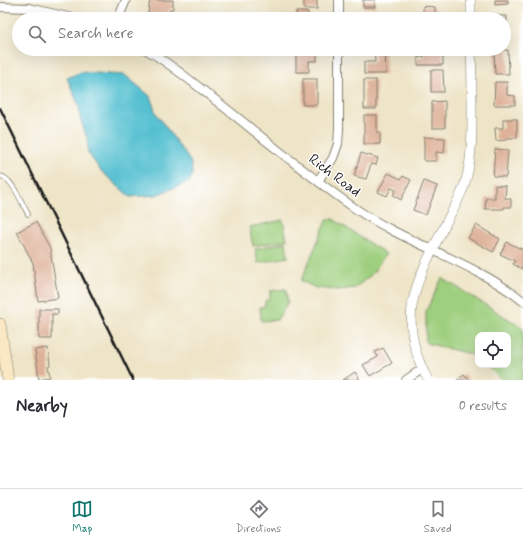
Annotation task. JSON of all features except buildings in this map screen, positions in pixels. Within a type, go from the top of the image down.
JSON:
[{"type":"main road","points":[[0,324],[8,380]]},
{"type":"street","points":[[121,12],[126,0]]},
{"type":"street","points":[[339,0],[339,12]]},
{"type":"street","points":[[471,0],[471,12]]},
{"type":"street","points":[[0,7],[28,8],[46,12]]},
{"type":"street","name":"Rich Road","points":[[156,56],[177,70],[318,181],[357,209],[387,227],[479,272],[523,301]]},
{"type":"street","points":[[318,181],[333,158],[338,144],[340,130],[339,56]]},
{"type":"street","points":[[428,380],[422,369],[413,343],[411,322],[412,302],[418,281],[460,197],[467,178],[471,159],[471,56]]},
{"type":"street","points":[[406,380],[422,369]]},
{"type":"lane","points":[[0,176],[4,176],[10,181],[28,214]]},
{"type":"green space","points":[[327,219],[333,219],[386,254],[372,274],[355,288],[338,290],[316,288],[301,281]]},
{"type":"green space","points":[[283,220],[287,240],[253,246],[249,227]]},
{"type":"green space","points":[[286,242],[288,257],[258,263],[255,249]]},
{"type":"green space","points":[[442,278],[523,328],[523,380],[502,380],[490,368],[511,368],[511,332],[475,332],[475,355],[426,343],[426,311]]},
{"type":"green space","points":[[286,289],[288,302],[277,320],[261,321],[260,307],[265,306],[265,301],[270,298],[270,291]]},
{"type":"water","points":[[81,72],[125,75],[150,96],[156,113],[190,161],[192,174],[189,182],[156,195],[130,197],[101,171],[88,153],[87,138],[80,118],[79,106],[67,78]]},
{"type":"railway","points":[[0,108],[133,380]]}]
